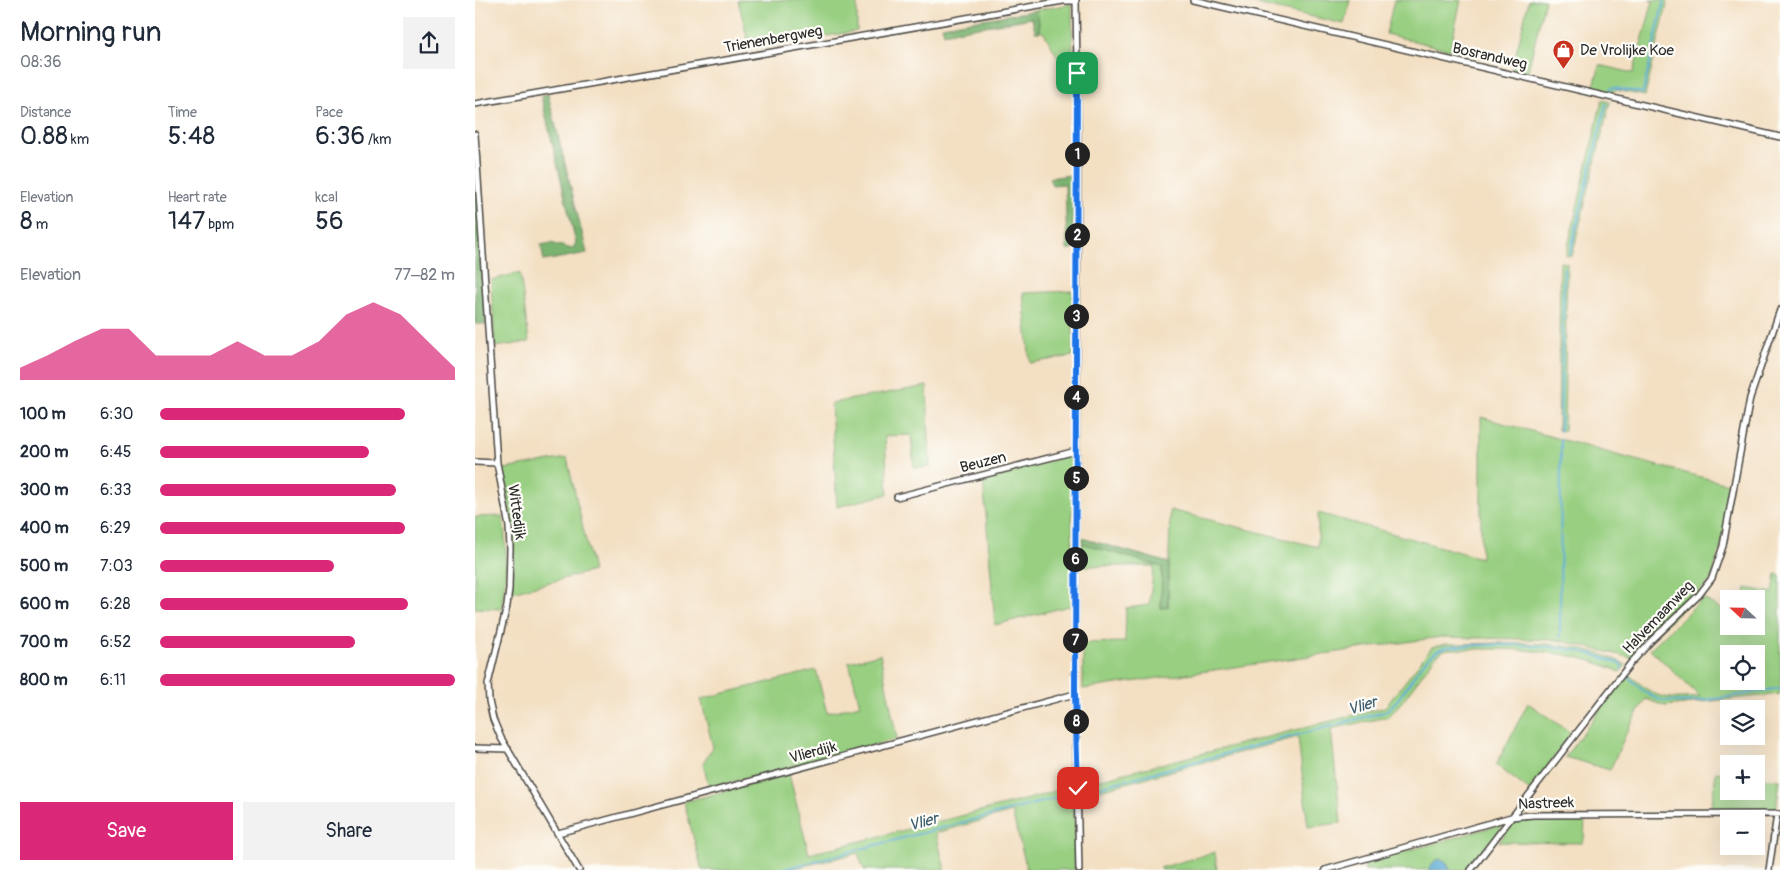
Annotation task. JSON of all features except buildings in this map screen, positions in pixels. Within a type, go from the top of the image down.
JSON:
[{"type":"street","name":"Trienenbergweg","points":[[475,104],[1043,4],[1076,0]]},
{"type":"street","points":[[1076,0],[1075,694],[1079,870]]},
{"type":"street","name":"Bosrandweg","points":[[1193,0],[1780,137]]},
{"type":"street","name":"Wittedijk","points":[[475,134],[497,464],[509,527],[509,589],[507,606],[488,684],[489,702],[493,719],[509,749],[579,870]]},
{"type":"street","name":"Halvemaanweg","points":[[1471,870],[1630,664],[1699,595],[1712,578],[1723,546],[1749,398],[1780,310]]},
{"type":"street","name":"Beuzen","points":[[897,496],[1076,451]]},
{"type":"street","points":[[475,462],[497,464]]},
{"type":"street","name":"Vlierdijk","points":[[558,833],[1075,694]]},
{"type":"street","points":[[475,748],[509,749]]},
{"type":"street","name":"Nastreek","points":[[1325,870],[1511,817],[1533,814],[1778,814]]},
{"type":"street","points":[[1769,870],[1778,814]]},
{"type":"green space","points":[[738,0],[857,0],[857,31],[750,49]]},
{"type":"green space","points":[[1239,0],[1350,0],[1344,24]]},
{"type":"green space","points":[[1394,0],[1461,0],[1450,50],[1386,34]]},
{"type":"green space","points":[[1529,0],[1545,0],[1527,75],[1512,70]]},
{"type":"green space","points":[[1649,0],[1668,0],[1645,96],[1616,90],[1611,94],[1593,89],[1600,65],[1633,73],[1653,1]]},
{"type":"green space","points":[[1072,4],[1073,79],[1068,75],[1044,33],[1040,31],[1037,10]]},
{"type":"green space","points":[[1037,10],[1040,32],[1035,32],[1032,18],[944,33],[942,26]]},
{"type":"green space","points":[[548,94],[587,253],[544,261],[541,245],[551,243],[572,249],[576,243],[541,96]]},
{"type":"green space","points":[[1602,100],[1610,102],[1572,256],[1566,255]]},
{"type":"green space","points":[[475,145],[486,324],[475,324]]},
{"type":"green space","points":[[1073,176],[1073,249],[1067,250],[1065,184],[1052,185],[1049,178]]},
{"type":"green space","points":[[1560,262],[1567,263],[1564,431],[1558,430]]},
{"type":"green space","points":[[520,273],[529,342],[495,347],[491,280]]},
{"type":"green space","points":[[1073,291],[1073,356],[1030,363],[1023,293]]},
{"type":"green space","points":[[927,386],[930,467],[914,468],[911,435],[885,436],[888,494],[837,507],[831,403]]},
{"type":"green space","points":[[1481,417],[1732,485],[1721,545],[1711,580],[1632,658],[1557,640],[1441,637],[1083,689],[1083,643],[1125,642],[1126,608],[1149,605],[1154,566],[1082,566],[1082,543],[1162,567],[1161,608],[1168,607],[1170,510],[1318,547],[1318,513],[1481,558]]},
{"type":"green space","points":[[1072,455],[1073,605],[995,625],[983,478]]},
{"type":"green space","points":[[567,458],[593,571],[512,592],[514,542],[504,469]]},
{"type":"green space","points":[[503,516],[506,562],[501,609],[475,608],[475,517]]},
{"type":"green space","points":[[1082,538],[1169,563],[1168,607],[1161,608],[1162,567],[1082,543]]},
{"type":"green space","points":[[1776,574],[1780,575],[1780,694],[1665,706],[1646,699],[1630,725],[1610,770],[1565,757],[1627,673],[1653,693],[1660,696],[1667,698],[1700,697],[1650,649],[1703,598],[1720,609],[1720,635],[1765,635],[1765,592],[1773,593]]},
{"type":"green space","points":[[1514,643],[1561,646],[1584,649],[1626,665],[1620,672],[1580,658],[1537,651],[1493,649],[1444,650],[1435,657],[1401,703],[1388,717],[1331,729],[1341,823],[1308,827],[1298,737],[1085,794],[1082,784],[1382,708],[1386,706],[1432,647],[1446,644]]},
{"type":"green space","points":[[880,654],[897,739],[709,788],[703,763],[713,747],[701,699],[816,670],[827,713],[860,705],[849,662]]},
{"type":"green space","points":[[1528,703],[1571,733],[1530,791],[1496,765]]},
{"type":"green space","points":[[1716,772],[1720,773],[1720,800],[1765,800],[1765,778],[1780,780],[1776,811],[1711,811]]},
{"type":"green space","points":[[789,774],[809,854],[1032,798],[1074,785],[1075,870],[1027,870],[1012,812],[936,833],[945,870],[864,870],[858,853],[787,870],[702,870],[684,802]]},
{"type":"green space","points":[[1585,818],[1584,840],[1582,843],[1499,842],[1519,819]]},
{"type":"green space","points":[[1504,824],[1470,870],[1450,870],[1446,862],[1437,860],[1428,870],[1365,870],[1364,863]]},
{"type":"green space","points":[[1215,852],[1217,870],[1161,870],[1160,868]]},
{"type":"water","points":[[1441,859],[1446,862],[1450,870],[1428,870],[1437,860]]},
{"type":"waterway","points":[[1610,90],[1613,88],[1643,93],[1664,0]]},
{"type":"waterway","points":[[1570,254],[1606,104]]},
{"type":"waterway","points":[[1560,431],[1564,268]]},
{"type":"waterway","points":[[1560,637],[1561,440]]},
{"type":"waterway","name":"Vlier","points":[[1084,791],[1384,712],[1400,697],[1428,658],[1436,651],[1446,647],[1498,645],[1536,646],[1572,650],[1592,654],[1621,664],[1622,669]]},
{"type":"waterway","name":"Vlier","points":[[1626,675],[1649,695],[1664,701],[1678,702],[1714,699],[1780,688]]},
{"type":"waterway","name":"Vlier","points":[[780,870],[1072,794]]},
{"type":"place","name":"De Vrolijke Koe","points":[[1564,69]]},
{"type":"route","points":[[1077,73],[1075,694],[1078,788]]}]
